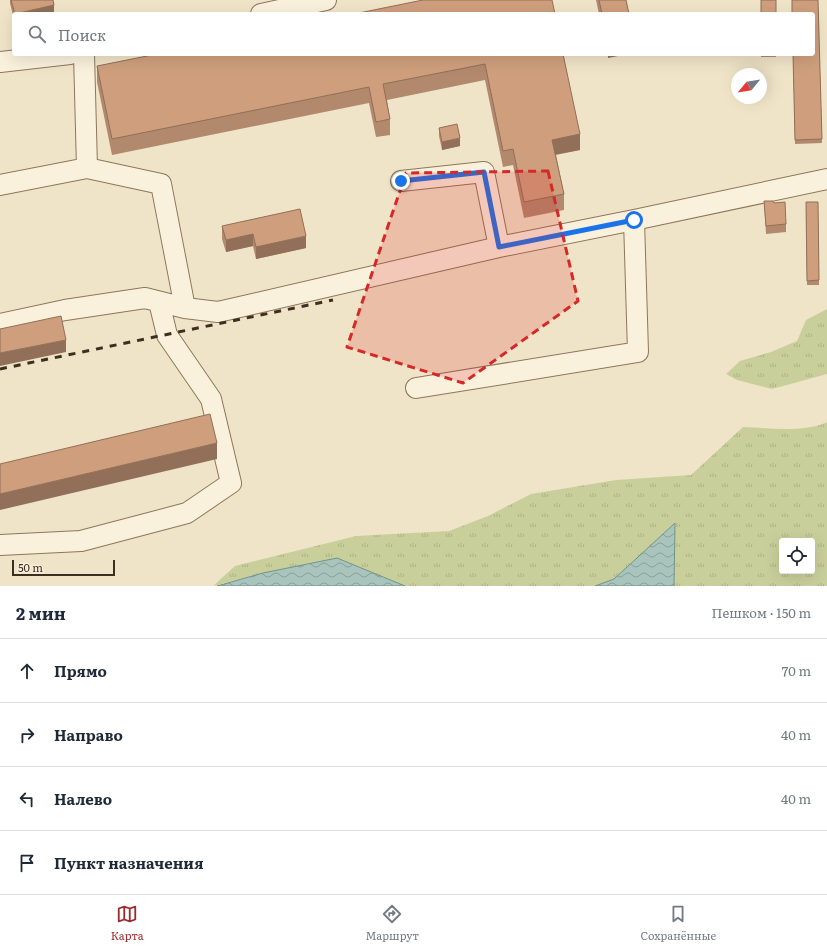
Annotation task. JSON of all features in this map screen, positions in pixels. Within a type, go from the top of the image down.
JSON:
[{"type":"lane","points":[[270,12],[326,0]]},
{"type":"lane","points":[[0,62],[52,56]]},
{"type":"lane","points":[[84,56],[87,168]]},
{"type":"lane","points":[[0,185],[87,168],[161,184],[185,308]]},
{"type":"lane","points":[[401,181],[484,172],[499,247]]},
{"type":"lane","points":[[0,324],[66,310],[145,298],[185,308],[218,312],[499,247],[827,179]]},
{"type":"lane","points":[[416,388],[638,352],[634,220]]},
{"type":"lane","points":[[0,545],[81,541],[180,515],[187,513],[231,483],[211,399],[167,335],[159,302]]},
{"type":"highlighted area","points":[[548,171],[578,301],[463,383],[347,347],[406,173]]},
{"type":"green space","points":[[827,309],[827,374],[772,389],[737,380],[726,374],[740,361],[771,352],[797,341],[806,320]]},
{"type":"green space","points":[[827,422],[827,586],[674,586],[675,523],[614,579],[595,586],[405,586],[337,558],[263,573],[213,586],[235,566],[356,536],[449,531],[488,516],[531,494],[616,480],[691,475],[743,427],[786,429],[808,428]]},
{"type":"water","points":[[675,523],[674,586],[595,586],[614,579]]},
{"type":"water","points":[[337,558],[405,586],[217,586],[263,573]]},
{"type":"building","points":[[11,0],[53,0],[54,5],[24,12],[14,12]]},
{"type":"building","points":[[423,0],[552,0],[555,12],[364,12]]},
{"type":"building","points":[[599,0],[626,0],[629,12],[602,12]]},
{"type":"building","points":[[761,0],[776,0],[776,12],[761,12]]},
{"type":"building","points":[[792,0],[818,0],[822,139],[795,140],[793,56],[815,56],[815,12],[792,12]]},
{"type":"building","points":[[147,56],[563,56],[580,134],[552,140],[564,194],[524,202],[513,149],[503,151],[485,64],[383,84],[390,119],[376,122],[369,87],[112,139],[97,66]]},
{"type":"building","points":[[457,124],[460,138],[442,142],[439,128]]},
{"type":"building","points":[[764,201],[773,201],[774,203],[785,202],[786,224],[766,226]]},
{"type":"building","points":[[806,202],[818,202],[819,280],[807,281]]},
{"type":"building","points":[[300,209],[306,236],[256,247],[253,234],[226,240],[222,226]]},
{"type":"building","points":[[61,316],[66,340],[0,353],[0,329]]},
{"type":"building","points":[[210,414],[217,443],[0,494],[0,464]]},
{"type":"railway","points":[[0,369],[333,300]]},
{"type":"route","points":[[401,181],[484,172],[499,247],[634,220]]}]
